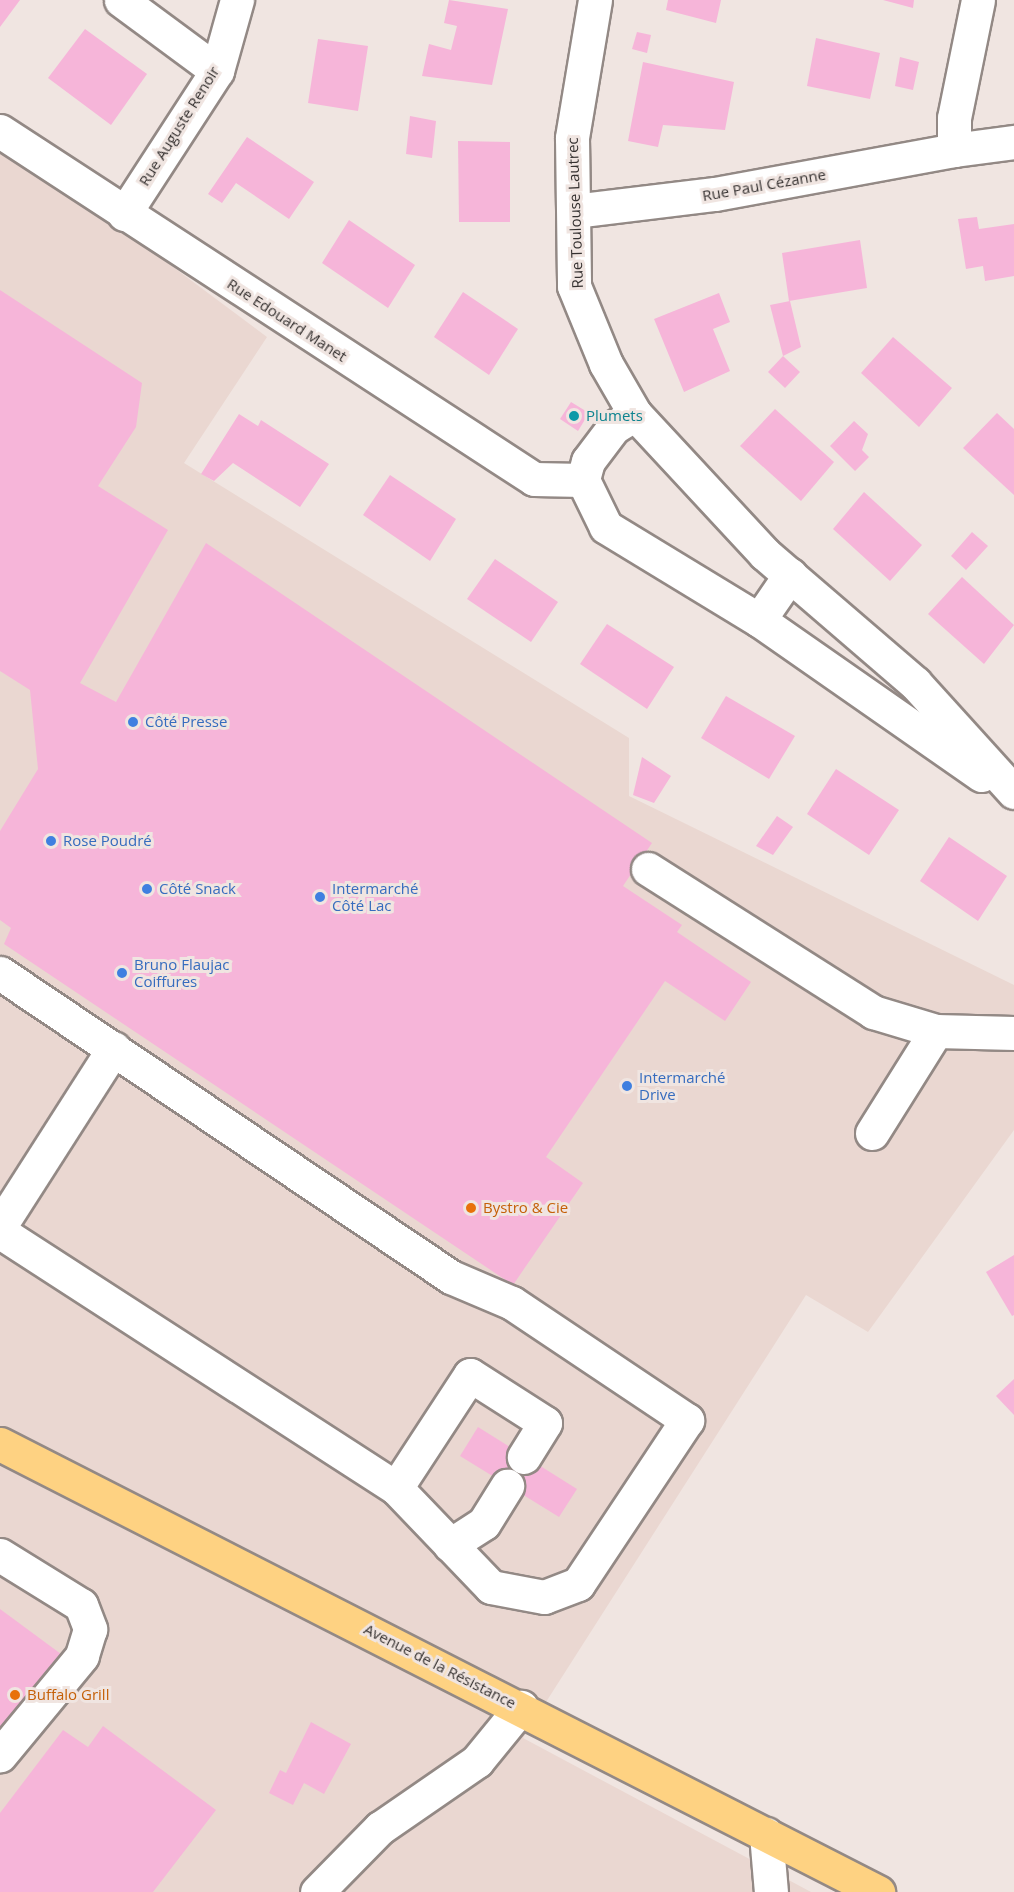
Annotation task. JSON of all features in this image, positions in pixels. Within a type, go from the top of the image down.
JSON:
[{"type":"main road","name":"Avenue de la Résistance","points":[[0,1444],[521,1707],[878,1892]]},
{"type":"street","points":[[121,0],[217,71]]},
{"type":"street","name":"Rue Auguste Renoir","points":[[124,214],[217,71],[237,0]]},
{"type":"street","name":"Rue Toulouse Lautrec","points":[[595,0],[572,138],[574,286],[606,364],[635,414],[790,575],[915,683],[1014,792]]},
{"type":"street","points":[[954,150],[954,118],[978,0]]},
{"type":"street","name":"Rue Edouard Manet","points":[[0,131],[124,214],[534,479],[583,480]]},
{"type":"street","name":"Rue Paul Cézanne","points":[[574,211],[715,194],[954,150],[1014,142]]},
{"type":"street","points":[[635,414],[613,428],[588,461],[583,480],[606,526],[759,620],[1014,798]]},
{"type":"street","points":[[759,620],[790,575]]},
{"type":"street","points":[[891,712],[915,683]]},
{"type":"street","points":[[648,869],[873,1012],[936,1030],[1014,1033]]},
{"type":"street","points":[[0,973],[451,1277],[512,1303],[687,1420],[578,1584],[544,1597],[491,1587],[396,1488],[259,1385],[58,1258],[0,1232]]},
{"type":"street","points":[[872,1133],[936,1030]]},
{"type":"street","points":[[0,1226],[114,1048]]},
{"type":"street","points":[[396,1488],[470,1375],[545,1423],[524,1457]]},
{"type":"street","points":[[450,1545],[484,1523],[507,1486]]},
{"type":"street","points":[[0,1555],[81,1605],[90,1629],[82,1656],[0,1755]]},
{"type":"street","points":[[317,1892],[380,1828],[477,1761],[521,1707]]},
{"type":"street","points":[[766,1834],[771,1892]]},
{"type":"shaded area","points":[[0,138],[267,337],[184,463],[629,738],[629,796],[1014,985],[1014,1130],[868,1332],[806,1295],[523,1738],[811,1892],[0,1892]]},
{"type":"building","points":[[0,0],[20,0],[0,27]]},
{"type":"building","points":[[449,0],[508,9],[492,85],[422,76],[429,44],[451,50],[457,26],[444,23]]},
{"type":"building","points":[[668,0],[721,0],[716,23],[666,10]]},
{"type":"building","points":[[883,0],[914,0],[913,8]]},
{"type":"building","points":[[85,29],[147,74],[111,125],[48,78]]},
{"type":"building","points":[[637,32],[651,35],[647,53],[632,49]]},
{"type":"building","points":[[816,38],[880,53],[870,99],[807,86]]},
{"type":"building","points":[[318,39],[368,46],[358,111],[308,103]]},
{"type":"building","points":[[900,57],[919,62],[913,90],[895,86]]},
{"type":"building","points":[[643,62],[734,82],[725,130],[663,125],[658,147],[628,141]]},
{"type":"building","points":[[410,116],[436,121],[432,158],[406,154]]},
{"type":"building","points":[[247,137],[314,182],[289,219],[236,183],[222,203],[208,194]]},
{"type":"building","points":[[458,141],[510,142],[510,222],[459,222]]},
{"type":"building","points":[[977,217],[979,229],[1014,224],[1014,276],[985,281],[983,266],[966,269],[958,219]]},
{"type":"building","points":[[349,220],[415,265],[388,308],[322,263]]},
{"type":"building","points":[[860,240],[867,288],[789,301],[782,253]]},
{"type":"building","name":"Intermarché Côté Lac","points":[[0,290],[142,383],[136,427],[98,486],[168,530],[80,683],[116,702],[206,543],[652,843],[623,886],[682,925],[677,932],[751,982],[725,1021],[665,981],[546,1157],[583,1183],[513,1285],[4,944],[11,928],[0,920],[0,831],[38,769],[30,690],[0,671]]},
{"type":"building","points":[[463,292],[518,329],[489,375],[434,337]]},
{"type":"building","points":[[719,293],[730,322],[713,329],[730,371],[684,392],[654,319]]},
{"type":"building","points":[[790,301],[801,347],[783,356],[770,305]]},
{"type":"building","points":[[893,337],[952,388],[919,427],[861,373]]},
{"type":"building","points":[[783,356],[800,372],[785,388],[768,372]]},
{"type":"building","name":"Plumets","points":[[571,402],[589,413],[578,431],[560,419]]},
{"type":"building","points":[[775,409],[834,462],[801,501],[740,446]]},
{"type":"building","points":[[997,413],[1014,429],[1014,495],[963,448]]},
{"type":"building","points":[[239,414],[258,426],[261,420],[329,464],[300,507],[233,463],[214,481],[201,474]]},
{"type":"building","points":[[854,421],[868,434],[862,450],[869,457],[855,471],[830,446]]},
{"type":"building","points":[[390,475],[456,519],[430,561],[363,515]]},
{"type":"building","points":[[864,492],[922,545],[890,581],[833,529]]},
{"type":"building","points":[[972,532],[988,546],[966,570],[951,556]]},
{"type":"building","points":[[495,559],[558,602],[531,642],[467,599]]},
{"type":"building","points":[[962,577],[1014,625],[984,664],[928,614]]},
{"type":"building","points":[[607,624],[674,667],[647,709],[580,664]]},
{"type":"building","points":[[726,696],[795,736],[769,779],[701,738]]},
{"type":"building","points":[[642,757],[671,776],[654,803],[633,795]]},
{"type":"building","points":[[836,769],[899,810],[869,855],[807,814]]},
{"type":"building","points":[[777,816],[793,827],[773,855],[756,846]]},
{"type":"building","points":[[949,837],[1007,876],[978,921],[920,881]]},
{"type":"building","points":[[1014,1255],[1014,1315],[1012,1316],[986,1272]]},
{"type":"building","points":[[1014,1379],[1014,1415],[996,1396]]},
{"type":"building","points":[[478,1427],[577,1489],[559,1517],[460,1456]]},
{"type":"building","name":"Buffalo Grill","points":[[0,1609],[61,1654],[0,1735]]},
{"type":"building","points":[[311,1722],[351,1744],[324,1794],[304,1783],[293,1805],[269,1793],[280,1770],[286,1773]]},
{"type":"building","points":[[103,1726],[216,1810],[153,1892],[0,1892],[0,1813],[63,1730],[88,1747]]},
{"type":"place","name":"Plumets","points":[[574,416]]},
{"type":"place","name":"Côté Presse","points":[[133,722]]},
{"type":"place","name":"Rose Poudré","points":[[51,841]]},
{"type":"place","name":"Côté Snack","points":[[147,889]]},
{"type":"place","name":"Intermarché Côté Lac","points":[[320,897]]},
{"type":"place","name":"Bruno Flaujac Coiffures","points":[[122,973]]},
{"type":"place","name":"Intermarché Drive","points":[[627,1086]]},
{"type":"place","name":"Bystro & Cie","points":[[471,1208]]},
{"type":"place","name":"Buffalo Grill","points":[[15,1695]]}]
